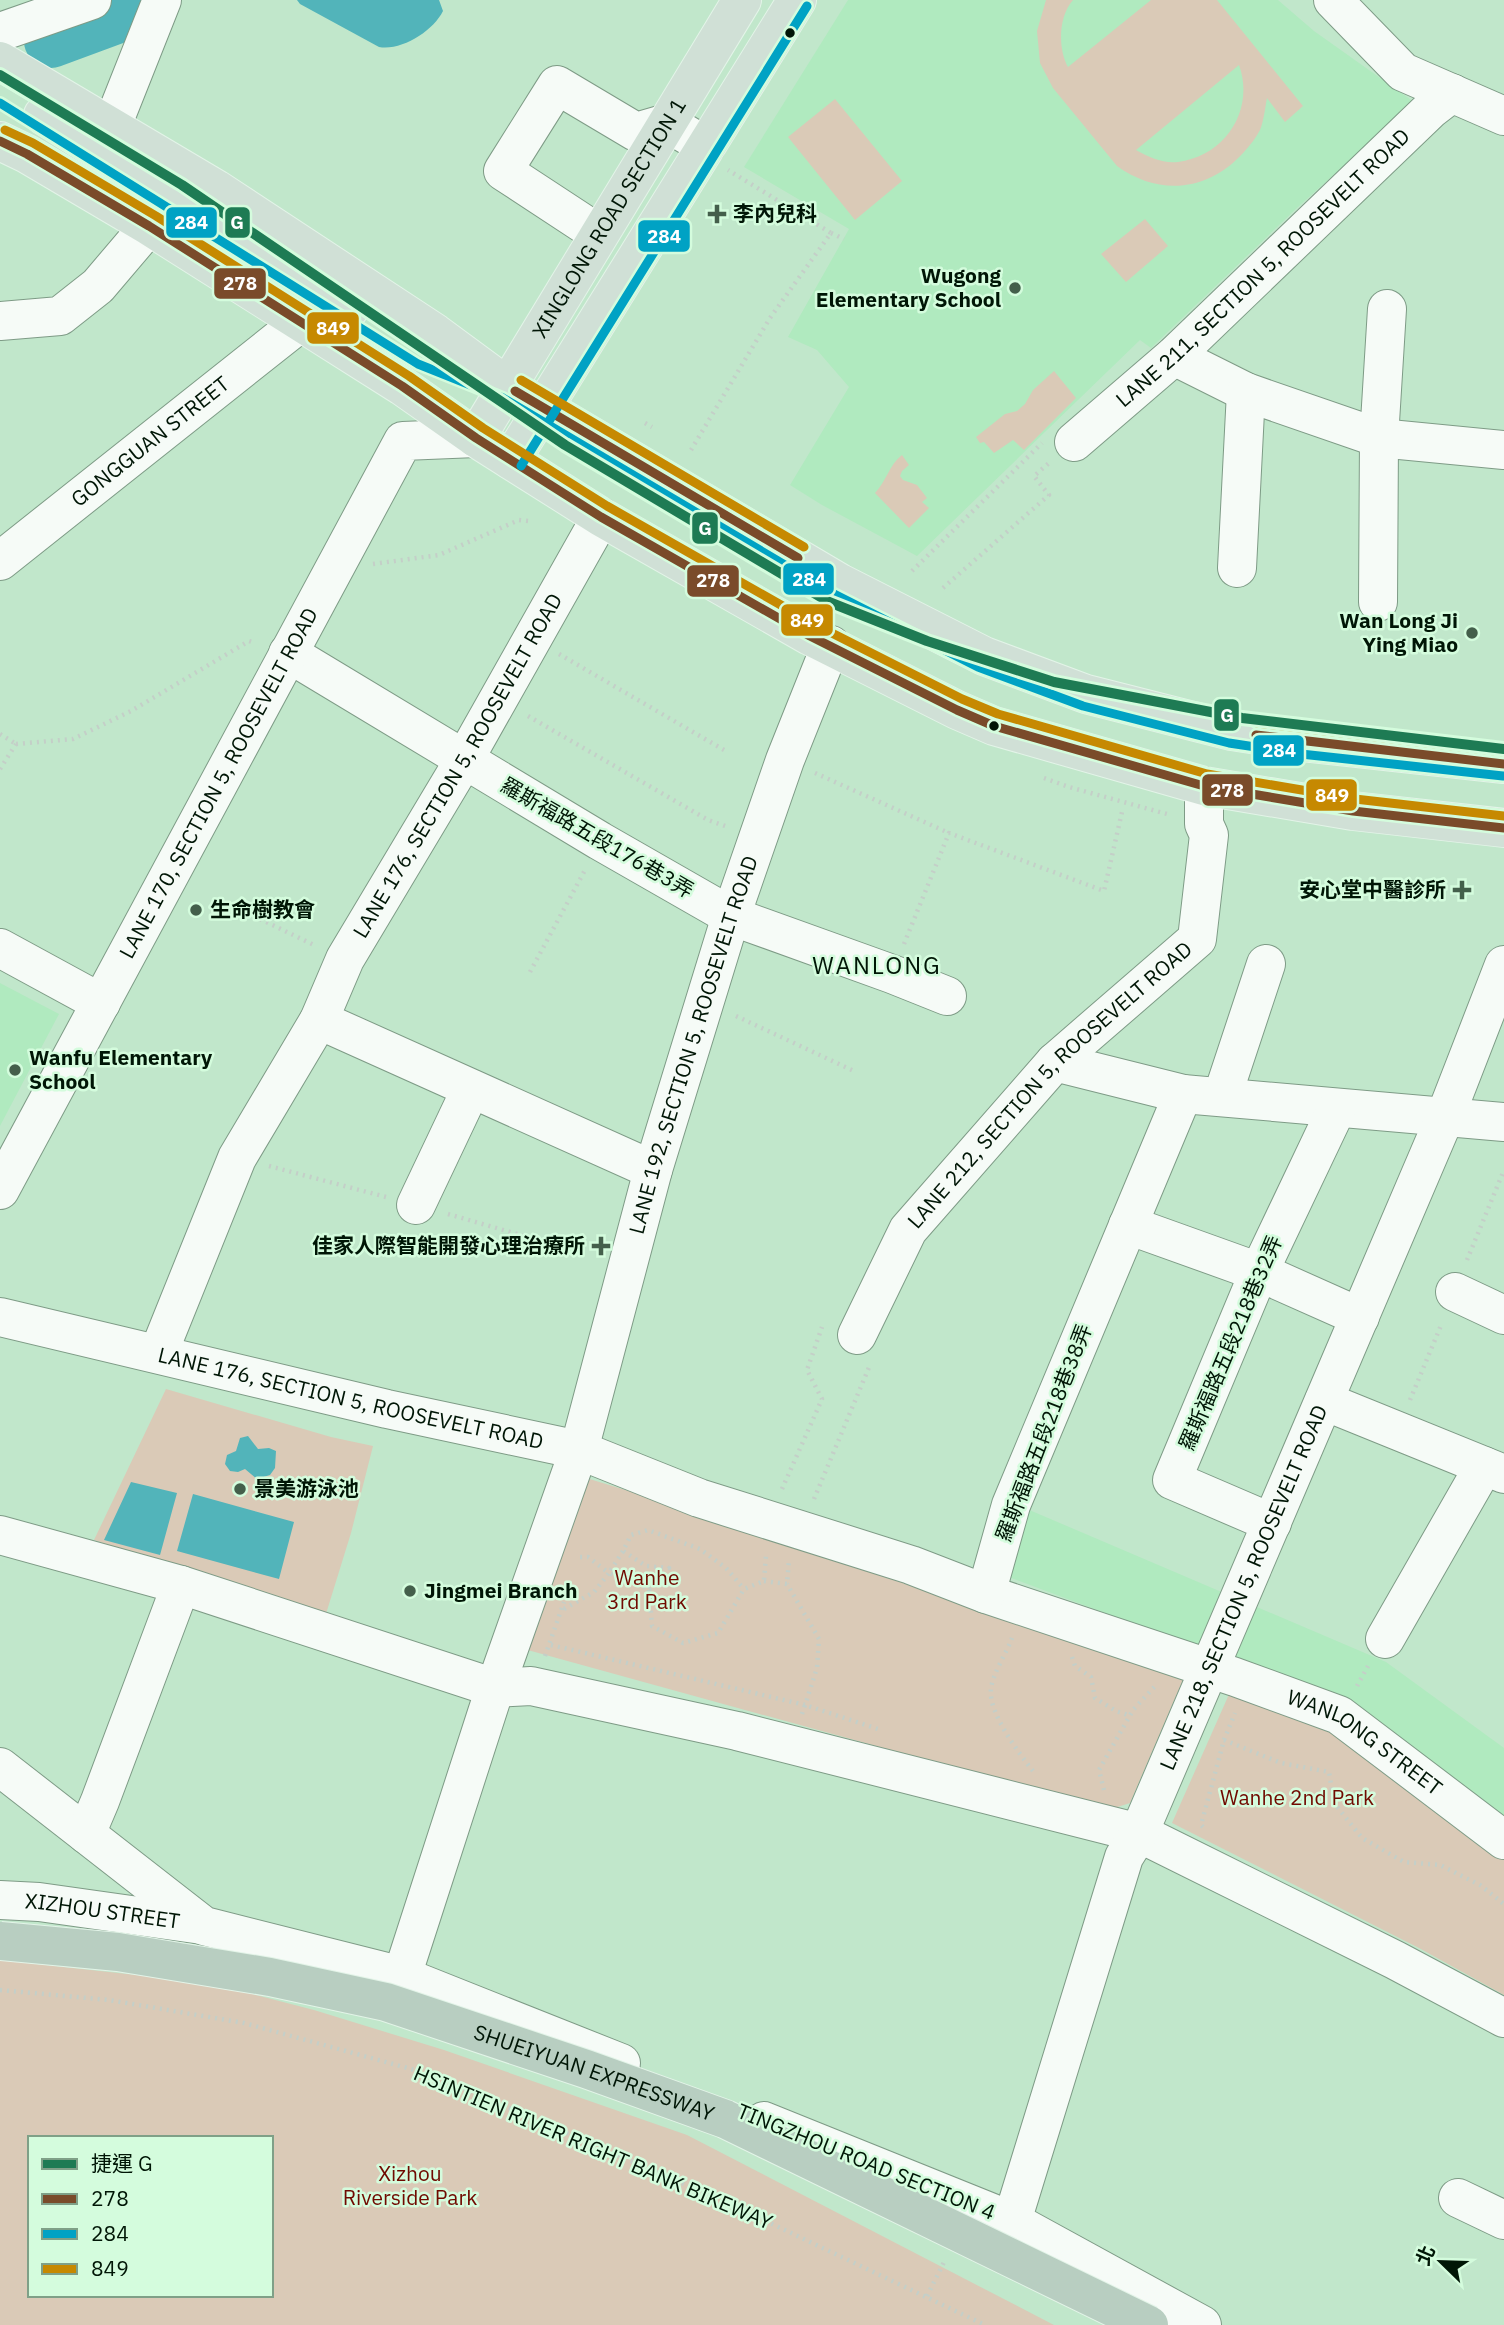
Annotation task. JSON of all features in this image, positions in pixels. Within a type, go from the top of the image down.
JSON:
[{"type":"highway","name":"SHUEIYUAN EXPRESSWAY","points":[[0,1942],[177,1961],[306,1986],[412,2014],[657,2096],[793,2154],[1137,2325]]},
{"type":"highway","name":"SHUEIYUAN EXPRESSWAY","points":[[0,1942],[118,1952],[309,1985],[386,2002],[725,2119],[1149,2325]]},
{"type":"main road","name":"XINGLONG ROAD SECTION 1","points":[[476,438],[742,0]]},
{"type":"main road","name":"XINGLONG ROAD SECTION 1","points":[[512,460],[544,407],[714,156],[797,0]]},
{"type":"main road","points":[[0,61],[216,189],[435,333],[508,387],[840,583],[984,656],[1086,694],[1232,732],[1504,764]]},
{"type":"main road","points":[[0,89],[424,354],[508,387]]},
{"type":"main road","points":[[0,141],[149,226],[402,386],[476,438],[601,517],[831,645],[957,710],[994,726],[1204,786],[1353,811],[1504,828]]},
{"type":"street","points":[[0,32],[92,0]]},
{"type":"street","points":[[112,126],[162,0]]},
{"type":"street","points":[[1333,0],[1403,72],[1504,116]]},
{"type":"street","points":[[599,234],[503,172],[557,85],[636,132],[667,123],[714,156]]},
{"type":"street","name":"LANE 211, SECTION 5, ROOSEVELT ROAD","points":[[1074,442],[1174,355],[1430,110],[1452,93]]},
{"type":"street","points":[[0,321],[60,316],[98,286],[149,226]]},
{"type":"street","points":[[1378,602],[1379,438],[1387,309]]},
{"type":"street","name":"GONGGUAN STREET","points":[[0,561],[301,322]]},
{"type":"street","points":[[1174,355],[1246,392],[1379,438],[1504,450]]},
{"type":"street","points":[[1237,568],[1246,392]]},
{"type":"street","name":"LANE 170, SECTION 5, ROOSEVELT ROAD","points":[[0,1190],[403,441],[476,438]]},
{"type":"street","name":"LANE 176, SECTION 5, ROOSEVELT ROAD","points":[[579,1450],[387,1409],[158,1354],[237,1158],[319,1020],[345,959],[464,760],[601,517]]},
{"type":"street","name":"LANE 192, SECTION 5, ROOSEVELT ROAD","points":[[402,1976],[513,1687],[543,1551],[579,1450],[653,1170],[731,916],[785,760],[831,645]]},
{"type":"street","name":"羅斯福路五段176巷3弄","points":[[288,653],[600,841],[731,916],[947,996]]},
{"type":"street","name":"LANE 212, SECTION 5, ROOSEVELT ROAD","points":[[841,1326],[908,1230],[1055,1062],[1197,939],[1209,835],[1204,824],[1204,786]]},
{"type":"street","points":[[0,948],[101,1003]]},
{"type":"street","points":[[1222,1097],[1266,964]]},
{"type":"street","name":"LANE 218, SECTION 5, ROOSEVELT ROAD","points":[[1012,2221],[1124,1857],[1139,1833],[1360,1317],[1445,1117],[1504,965]]},
{"type":"street","points":[[319,1020],[653,1170]]},
{"type":"street","points":[[1055,1062],[1184,1094],[1504,1122]]},
{"type":"street","points":[[416,1205],[471,1089]]},
{"type":"street","name":"羅斯福路五段218巷38弄","points":[[986,1594],[1012,1506],[1184,1094]]},
{"type":"street","name":"羅斯福路五段218巷32弄","points":[[1272,1523],[1172,1480],[1259,1272],[1337,1108]]},
{"type":"street","points":[[1128,1225],[1259,1272],[1360,1317]]},
{"type":"street","points":[[1455,1292],[1504,1315]]},
{"type":"street","points":[[0,1317],[158,1354]]},
{"type":"street","points":[[1324,1401],[1494,1470],[1385,1639]]},
{"type":"street","points":[[579,1450],[699,1498],[911,1565],[986,1594],[1209,1670]]},
{"type":"street","points":[[2,1541],[181,1585],[513,1687],[793,1745],[1139,1833],[1395,1960],[1504,2018]]},
{"type":"street","points":[[86,1834],[181,1585]]},
{"type":"street","name":"WANLONG STREET","points":[[1209,1670],[1339,1715],[1504,1840]]},
{"type":"street","name":"TINGZHOU ROAD SECTION 4","points":[[0,1767],[204,1926],[402,1976],[1012,2221],[1202,2325]]},
{"type":"street","name":"XIZHOU STREET","points":[[0,1900],[39,1902],[204,1926]]},
{"type":"street","points":[[1458,2198],[1504,2220]]},
{"type":"path","points":[[714,156],[844,239]]},
{"type":"path","points":[[691,450],[770,318],[831,233]]},
{"type":"path","points":[[645,423],[652,427]]},
{"type":"path","points":[[912,571],[1025,458],[1061,426],[1074,442],[1034,476],[1049,495],[943,588]]},
{"type":"path","points":[[334,569],[439,555],[519,520],[529,522]]},
{"type":"path","points":[[531,638],[724,750]]},
{"type":"path","points":[[0,734],[16,744],[73,739],[131,711],[249,641],[288,653]]},
{"type":"path","points":[[498,699],[714,822]]},
{"type":"path","points":[[0,769],[16,744]]},
{"type":"path","points":[[785,760],[949,833],[1104,891],[1122,812]]},
{"type":"path","points":[[892,974],[949,833]]},
{"type":"path","points":[[530,972],[600,841]]},
{"type":"path","points":[[260,919],[345,959]]},
{"type":"path","points":[[705,1002],[856,1072]]},
{"type":"path","points":[[768,1518],[822,1399],[807,1370],[841,1326],[879,1347],[810,1509]]},
{"type":"path","points":[[563,1610],[594,1592],[609,1573],[631,1535],[648,1531],[701,1549],[726,1568],[744,1588]]},
{"type":"path","points":[[623,1550],[646,1566],[669,1568],[649,1589],[652,1626],[683,1643],[718,1633],[744,1588],[764,1581],[787,1584]]},
{"type":"path","points":[[543,1551],[588,1557],[609,1573],[649,1589]]},
{"type":"path","points":[[764,1581],[763,1566],[767,1551],[798,1561]]},
{"type":"path","points":[[789,1558],[787,1584],[819,1639],[817,1668],[793,1745]]},
{"type":"path","points":[[513,1687],[551,1645],[565,1597]]},
{"type":"path","points":[[1001,1635],[1012,1639],[990,1688],[993,1706],[1015,1748],[1036,1774]]},
{"type":"path","points":[[1339,1715],[1385,1639]]},
{"type":"path","points":[[551,1645],[805,1705],[885,1731]]},
{"type":"path","points":[[1080,1653],[1070,1650],[1074,1666],[1091,1677],[1095,1698],[1116,1711],[1131,1716],[1133,1710],[1159,1682],[1147,1678]]},
{"type":"path","points":[[1213,1832],[1201,1825],[1224,1740],[1236,1709]]},
{"type":"path","points":[[1224,1740],[1281,1763],[1329,1772],[1334,1803],[1362,1838],[1404,1862],[1440,1865],[1480,1885],[1504,1904]]},
{"type":"path","name":"HSINTIEN RIVER RIGHT BANK BIKEWAY","points":[[0,1990],[109,2000],[244,2024],[433,2075],[730,2204],[985,2325]]},
{"type":"path","points":[[927,2296],[948,2255]]},
{"type":"shaded area","name":"Wugong Elementary School","points":[[848,0],[1278,0],[1314,31],[1414,102],[1298,207],[1151,348],[1140,340],[917,556],[790,485],[849,387],[817,350],[788,337],[849,229],[744,167]]},
{"type":"shaded area","name":"Wanfu Elementary School","points":[[0,983],[59,1014],[0,1126]]},
{"type":"shaded area","points":[[1027,1509],[1386,1662],[1504,1748],[1504,1817],[1363,1709],[1003,1575]]},
{"type":"green space","points":[[1046,0],[1073,0],[1064,15],[1061,33],[1062,51],[1068,67],[1151,0],[1217,0],[1303,106],[1285,122],[1267,98],[1258,133],[1230,165],[1200,182],[1167,185],[1150,182],[1117,166],[1053,88],[1040,63],[1037,31]],"holes":[[[1239,65],[1243,98],[1232,128],[1223,140],[1210,150],[1195,158],[1178,162],[1156,159],[1136,150]]]},
{"type":"green space","points":[[835,99],[902,181],[855,220],[788,137]]},
{"type":"green space","points":[[1145,219],[1168,246],[1126,282],[1101,254]]},
{"type":"green space","points":[[1054,371],[1076,398],[1024,450],[1013,440],[994,453],[984,442],[980,443],[976,437],[1005,414],[1017,411],[1025,404],[1033,390]]},
{"type":"green space","points":[[902,455],[909,465],[900,476],[903,480],[917,485],[927,498],[922,502],[929,508],[909,528],[875,493]]},
{"type":"green space","name":"景美游泳池","points":[[166,1389],[331,1437],[373,1446],[351,1533],[325,1617],[94,1540]]},
{"type":"green space","name":"Wanhe 3rd Park","points":[[583,1477],[1038,1616],[1189,1666],[1130,1803],[1108,1810],[524,1649]]},
{"type":"green space","name":"Wanhe 2nd Park","points":[[1234,1683],[1336,1728],[1504,1853],[1504,1995],[1419,1948],[1172,1823]]},
{"type":"green space","name":"Xizhou Riverside Park","points":[[0,1960],[209,1983],[314,2010],[444,2050],[687,2135],[1054,2325],[0,2325]]},
{"type":"water","points":[[297,0],[439,0],[443,11],[432,26],[416,38],[397,46],[379,47]]},
{"type":"water","points":[[248,1436],[258,1449],[269,1448],[276,1451],[275,1468],[270,1475],[257,1479],[245,1469],[230,1471],[225,1464],[227,1455],[236,1451],[240,1438]]},
{"type":"water","points":[[131,1482],[177,1493],[160,1555],[104,1540]]},
{"type":"water","points":[[193,1494],[294,1522],[279,1579],[177,1551]]},
{"type":"waterway","points":[[51,41],[143,7]]},
{"type":"metro line","name":"G","points":[[0,75],[182,185],[565,445],[829,602],[927,641],[1054,682],[1242,718],[1504,749]]},
{"type":"transit line","name":"284","points":[[521,466],[807,6]]},
{"type":"transit line","name":"284","points":[[0,103],[418,364],[503,398],[834,594],[978,667],[1083,706],[1229,743],[1301,754],[1503,776]]},
{"type":"transit line","name":"849","points":[[5,130],[33,143],[156,216],[409,376],[483,428],[607,506],[816,625],[962,699],[998,714],[1207,774],[1355,799],[1504,816]]},
{"type":"transit line","name":"278","points":[[0,141],[149,226],[402,386],[476,438],[601,517],[810,636],[957,710],[994,726],[1204,786],[1353,811],[1504,828]]},
{"type":"transit line","name":"849","points":[[521,380],[804,547]]},
{"type":"transit line","name":"278","points":[[515,391],[798,558]]},
{"type":"transit line","name":"849","points":[[1257,723],[1504,752]]},
{"type":"transit line","name":"278","points":[[1256,735],[1504,764]]},
{"type":"place","name":"李內兒科","points":[[717,214]]},
{"type":"place","name":"Wugong Elementary School","points":[[1015,288]]},
{"type":"place","name":"Wan Long Ji Ying Miao","points":[[1472,633]]},
{"type":"place","name":"安心堂中醫診所","points":[[1462,890]]},
{"type":"place","name":"生命樹教會","points":[[196,910]]},
{"type":"place","name":"Wanfu Elementary School","points":[[15,1070]]},
{"type":"place","name":"佳家人際智能開發心理治療所","points":[[601,1246]]},
{"type":"place","name":"景美游泳池","points":[[240,1489]]},
{"type":"place","name":"Jingmei Branch","points":[[410,1591]]},
{"type":"district","name":"WANLONG","points":[[877,966]]}]
